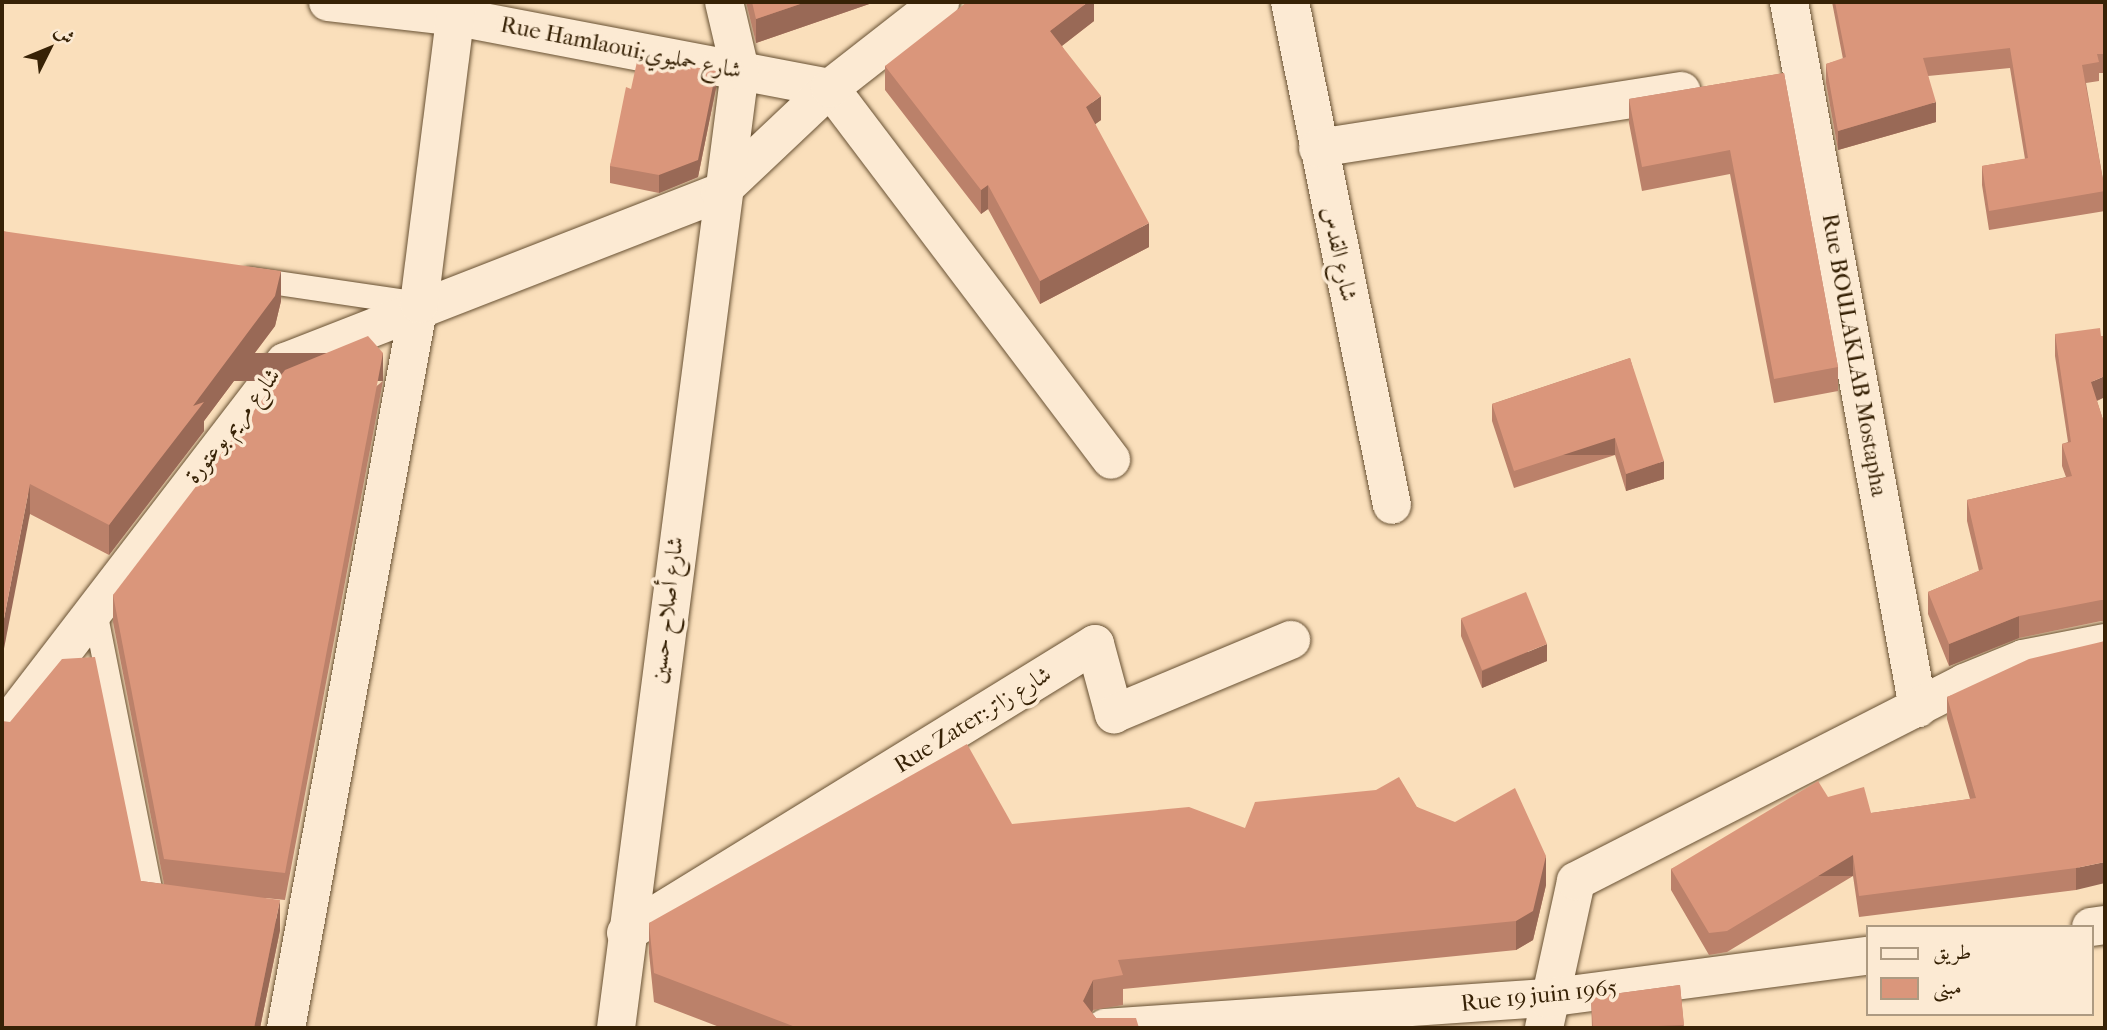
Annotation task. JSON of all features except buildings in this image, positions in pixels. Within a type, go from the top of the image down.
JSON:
[{"type":"street","name":"Rue Hamlaoui;شارع حمليوي","points":[[328,2],[457,9],[830,88]]},
{"type":"street","points":[[720,192],[740,70],[724,2]]},
{"type":"street","points":[[720,192],[830,88],[940,2]]},
{"type":"street","name":"شارع القدس","points":[[1290,2],[1392,505]]},
{"type":"street","name":"Rue BOULAKLAB Mostapha","points":[[1789,2],[1918,708]]},
{"type":"street","points":[[286,1028],[294,917],[419,304],[457,9]]},
{"type":"street","points":[[1762,79],[1802,72]]},
{"type":"street","points":[[1318,148],[1721,85]]},
{"type":"street","points":[[830,88],[1111,460]]},
{"type":"street","name":"شارع مريم بوعتورة","points":[[2,731],[94,606],[285,362],[419,304],[720,192]]},
{"type":"street","name":"شارع أصلاح حسين","points":[[616,1028],[720,192]]},
{"type":"street","name":"Rue Zater;شارع زاتر","points":[[626,933],[1095,644],[1114,714],[1291,640]]},
{"type":"street","points":[[1545,1013],[1576,881],[1918,708],[2022,659],[2105,643]]},
{"type":"street","name":"Rue 19 juin 1965","points":[[1105,1028],[1545,1013],[1866,956]]},
{"type":"lane","points":[[230,277],[419,304]]},
{"type":"lane","points":[[94,606],[152,900],[190,904]]}]
